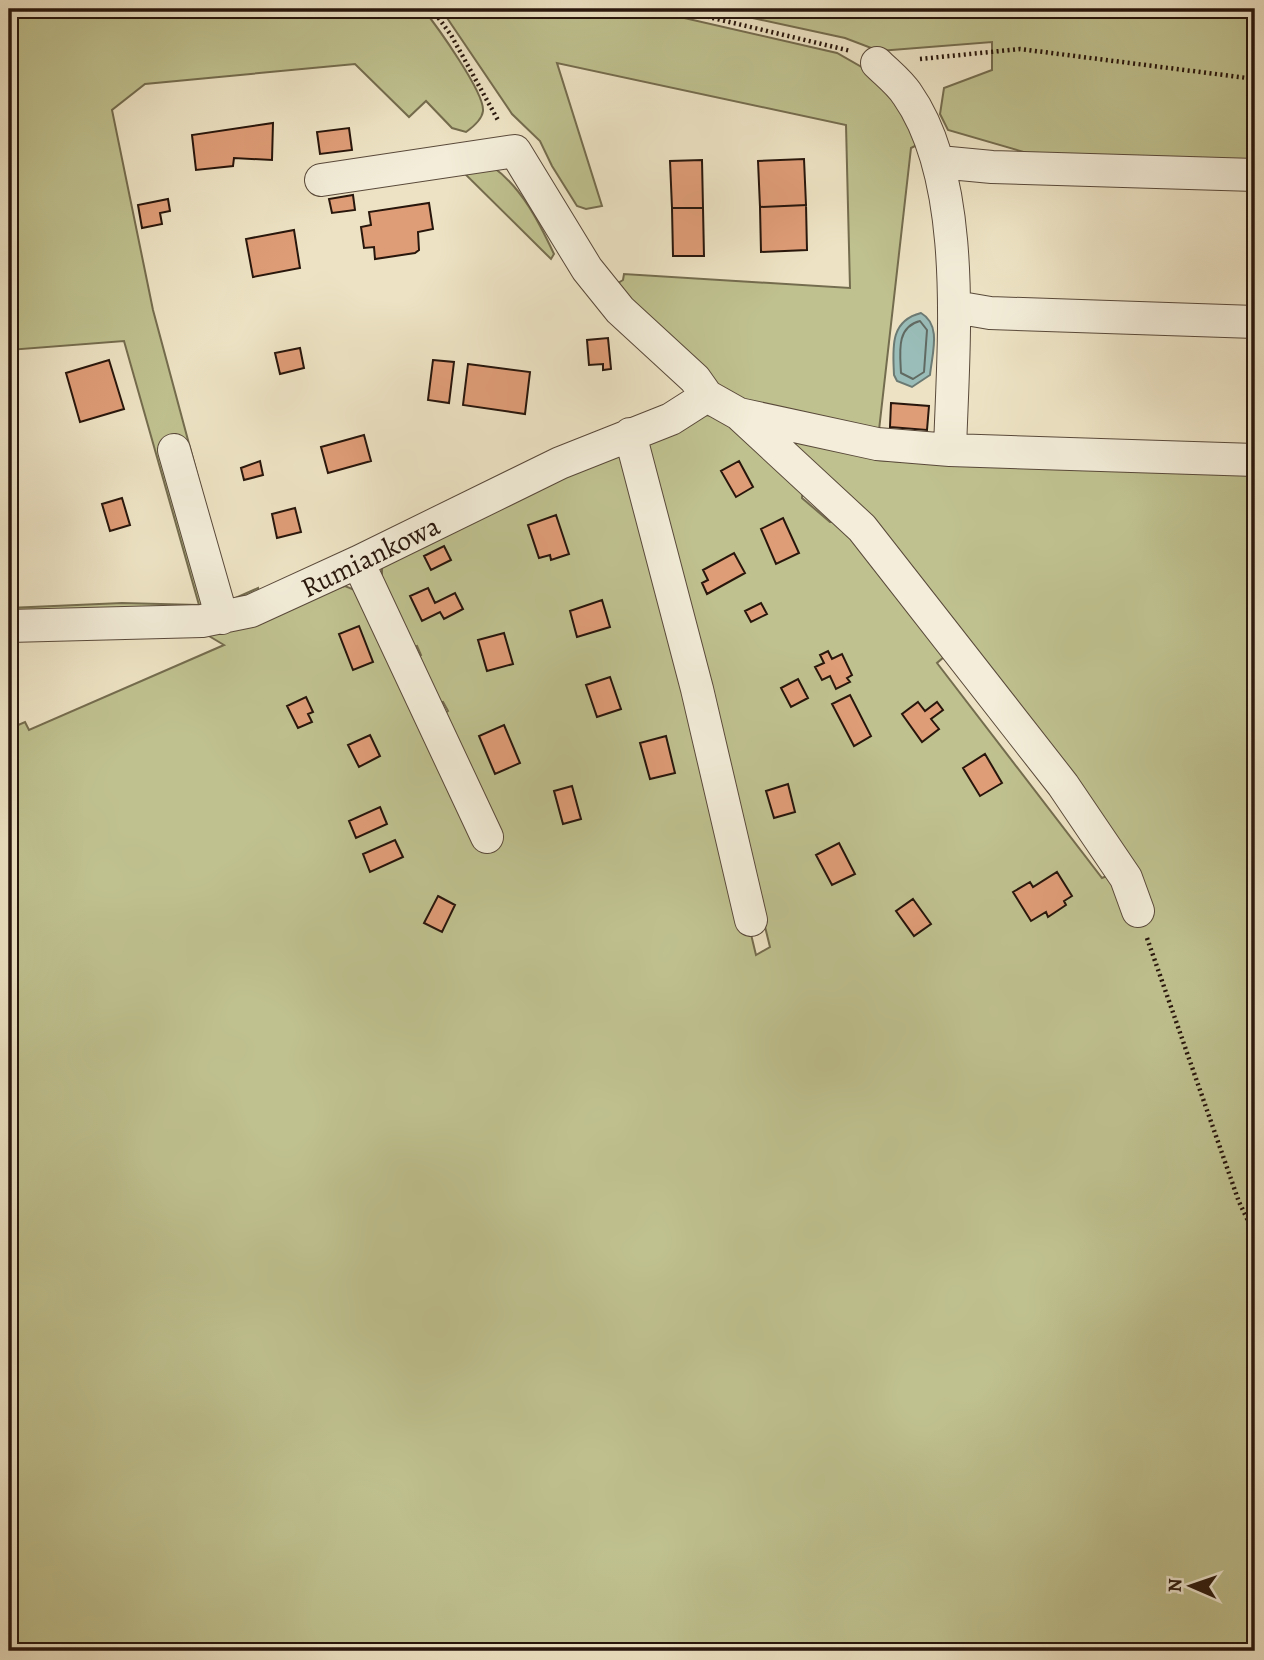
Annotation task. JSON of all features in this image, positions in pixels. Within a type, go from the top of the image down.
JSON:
[{"type":"street","points":[[877,63],[907,94],[939,162],[947,210],[955,307],[950,450]]},
{"type":"street","points":[[321,180],[515,151],[587,269],[620,310],[695,379],[707,396],[738,414],[862,528],[1063,785],[1126,878],[1138,911]]},
{"type":"street","points":[[939,162],[992,167],[1255,175]]},
{"type":"street","points":[[955,307],[990,313],[1255,321]]},
{"type":"street","name":"Rumiankowa","points":[[9,626],[180,622],[222,618],[276,601],[560,463],[681,414],[707,396]]},
{"type":"street","points":[[738,414],[877,444],[950,450],[1255,460]]},
{"type":"street","points":[[630,434],[696,689],[751,920]]},
{"type":"street","points":[[174,450],[222,618]]},
{"type":"street","points":[[358,562],[487,837]]},
{"type":"path","points":[[432,9],[451,35],[515,151]]},
{"type":"path","points":[[675,9],[838,46],[877,63],[1020,49],[1255,79]]},
{"type":"path","points":[[1138,911],[1239,1202],[1255,1235]]},
{"type":"green space","points":[[9,9],[423,9],[459,59],[482,102],[481,117],[466,132],[452,128],[426,101],[409,117],[355,64],[145,84],[112,110],[153,310],[231,600],[258,588],[259,598],[242,606],[230,603],[220,580],[203,585],[206,611],[200,613],[9,615],[9,608],[122,603],[199,605],[124,341],[9,350]]},
{"type":"green space","points":[[441,9],[645,9],[837,53],[879,77],[921,143],[911,148],[879,430],[732,400],[610,288],[623,280],[624,274],[850,288],[846,125],[557,63],[602,206],[586,209],[577,206],[540,141],[512,114]]},
{"type":"green space","points":[[711,9],[1255,9],[1255,162],[1041,157],[948,130],[940,114],[944,88],[992,70],[992,42],[879,51],[845,38]]},
{"type":"green space","points":[[493,167],[513,185],[529,206],[554,254],[551,259],[459,168]]},
{"type":"green space","points":[[702,415],[719,416],[803,486],[802,498],[830,522],[842,522],[945,656],[937,663],[1102,878],[1131,866],[774,428],[877,460],[968,466],[1255,473],[1255,1651],[9,1651],[9,729],[25,722],[29,730],[224,645],[204,633],[345,586],[362,593],[442,715],[448,711],[443,702],[439,703],[416,658],[421,655],[417,646],[410,648],[382,587],[382,563],[554,473],[622,455],[716,789],[756,955],[770,947],[646,444]]},
{"type":"water","points":[[921,313],[932,325],[934,349],[930,375],[912,387],[897,381],[894,375],[895,337],[903,322]]},
{"type":"building","points":[[273,123],[272,160],[234,158],[233,166],[196,170],[192,135]]},
{"type":"building","points":[[349,128],[352,150],[320,154],[317,132]]},
{"type":"building","points":[[804,159],[806,205],[760,207],[758,161]]},
{"type":"building","points":[[702,160],[703,208],[672,208],[670,161]]},
{"type":"building","points":[[353,195],[355,210],[332,213],[329,199]]},
{"type":"building","points":[[168,199],[170,211],[160,213],[162,224],[142,228],[138,205]]},
{"type":"building","points":[[429,203],[433,229],[418,232],[419,250],[415,253],[375,259],[374,247],[364,248],[361,227],[371,225],[369,212]]},
{"type":"building","points":[[806,205],[807,250],[761,252],[760,207]]},
{"type":"building","points":[[672,208],[703,208],[704,256],[673,256]]},
{"type":"building","points":[[294,230],[300,268],[253,277],[246,239]]},
{"type":"building","points":[[608,338],[611,369],[603,370],[603,364],[589,365],[587,340]]},
{"type":"building","points":[[300,348],[304,368],[280,374],[275,353]]},
{"type":"building","points":[[109,360],[124,409],[80,422],[66,373]]},
{"type":"building","points":[[433,360],[454,362],[449,403],[428,400]]},
{"type":"building","points":[[468,364],[530,372],[525,414],[463,405]]},
{"type":"building","points":[[891,403],[929,406],[927,430],[890,427]]},
{"type":"building","points":[[364,435],[371,461],[328,473],[321,447]]},
{"type":"building","points":[[260,461],[263,475],[244,480],[241,468]]},
{"type":"building","points":[[739,461],[753,487],[736,497],[721,471]]},
{"type":"building","points":[[122,498],[130,525],[110,531],[102,504]]},
{"type":"building","points":[[295,508],[301,532],[277,538],[272,514]]},
{"type":"building","points":[[556,515],[569,554],[551,560],[550,555],[539,558],[528,525]]},
{"type":"building","points":[[783,518],[799,553],[776,564],[761,529]]},
{"type":"building","points":[[444,546],[451,560],[431,570],[424,556]]},
{"type":"building","points":[[734,553],[745,573],[707,594],[702,583],[708,580],[703,570]]},
{"type":"building","points":[[428,588],[435,603],[455,593],[463,609],[444,619],[440,612],[422,621],[410,596]]},
{"type":"building","points":[[602,600],[610,627],[577,637],[570,611]]},
{"type":"building","points":[[761,603],[767,614],[751,622],[745,611]]},
{"type":"building","points":[[359,626],[373,662],[353,670],[339,634]]},
{"type":"building","points":[[504,633],[513,664],[487,671],[478,640]]},
{"type":"building","points":[[828,651],[832,659],[842,654],[852,675],[847,678],[850,682],[836,689],[830,676],[822,680],[815,667],[824,663],[820,655]]},
{"type":"building","points":[[610,677],[621,709],[597,717],[586,685]]},
{"type":"building","points":[[798,679],[808,698],[791,707],[781,688]]},
{"type":"building","points":[[850,695],[871,736],[854,746],[832,704]]},
{"type":"building","points":[[306,697],[313,712],[308,714],[312,722],[298,728],[287,706]]},
{"type":"building","points":[[918,702],[925,711],[937,702],[943,710],[931,719],[939,729],[922,742],[902,714]]},
{"type":"building","points":[[504,725],[520,763],[495,774],[479,736]]},
{"type":"building","points":[[370,735],[380,756],[359,767],[348,745]]},
{"type":"building","points":[[666,736],[675,773],[650,779],[640,743]]},
{"type":"building","points":[[985,754],[1002,783],[980,796],[963,768]]},
{"type":"building","points":[[788,784],[795,812],[774,818],[766,791]]},
{"type":"building","points":[[572,786],[581,819],[563,824],[554,791]]},
{"type":"building","points":[[380,807],[387,824],[356,838],[349,821]]},
{"type":"building","points":[[395,840],[403,857],[370,872],[363,854]]},
{"type":"building","points":[[839,843],[855,874],[832,885],[816,855]]},
{"type":"building","points":[[1057,872],[1072,896],[1064,901],[1066,905],[1048,917],[1046,912],[1031,921],[1013,892],[1030,882],[1033,887]]},
{"type":"building","points":[[438,896],[455,905],[442,932],[424,923]]},
{"type":"building","points":[[913,899],[931,924],[914,936],[896,911]]}]
